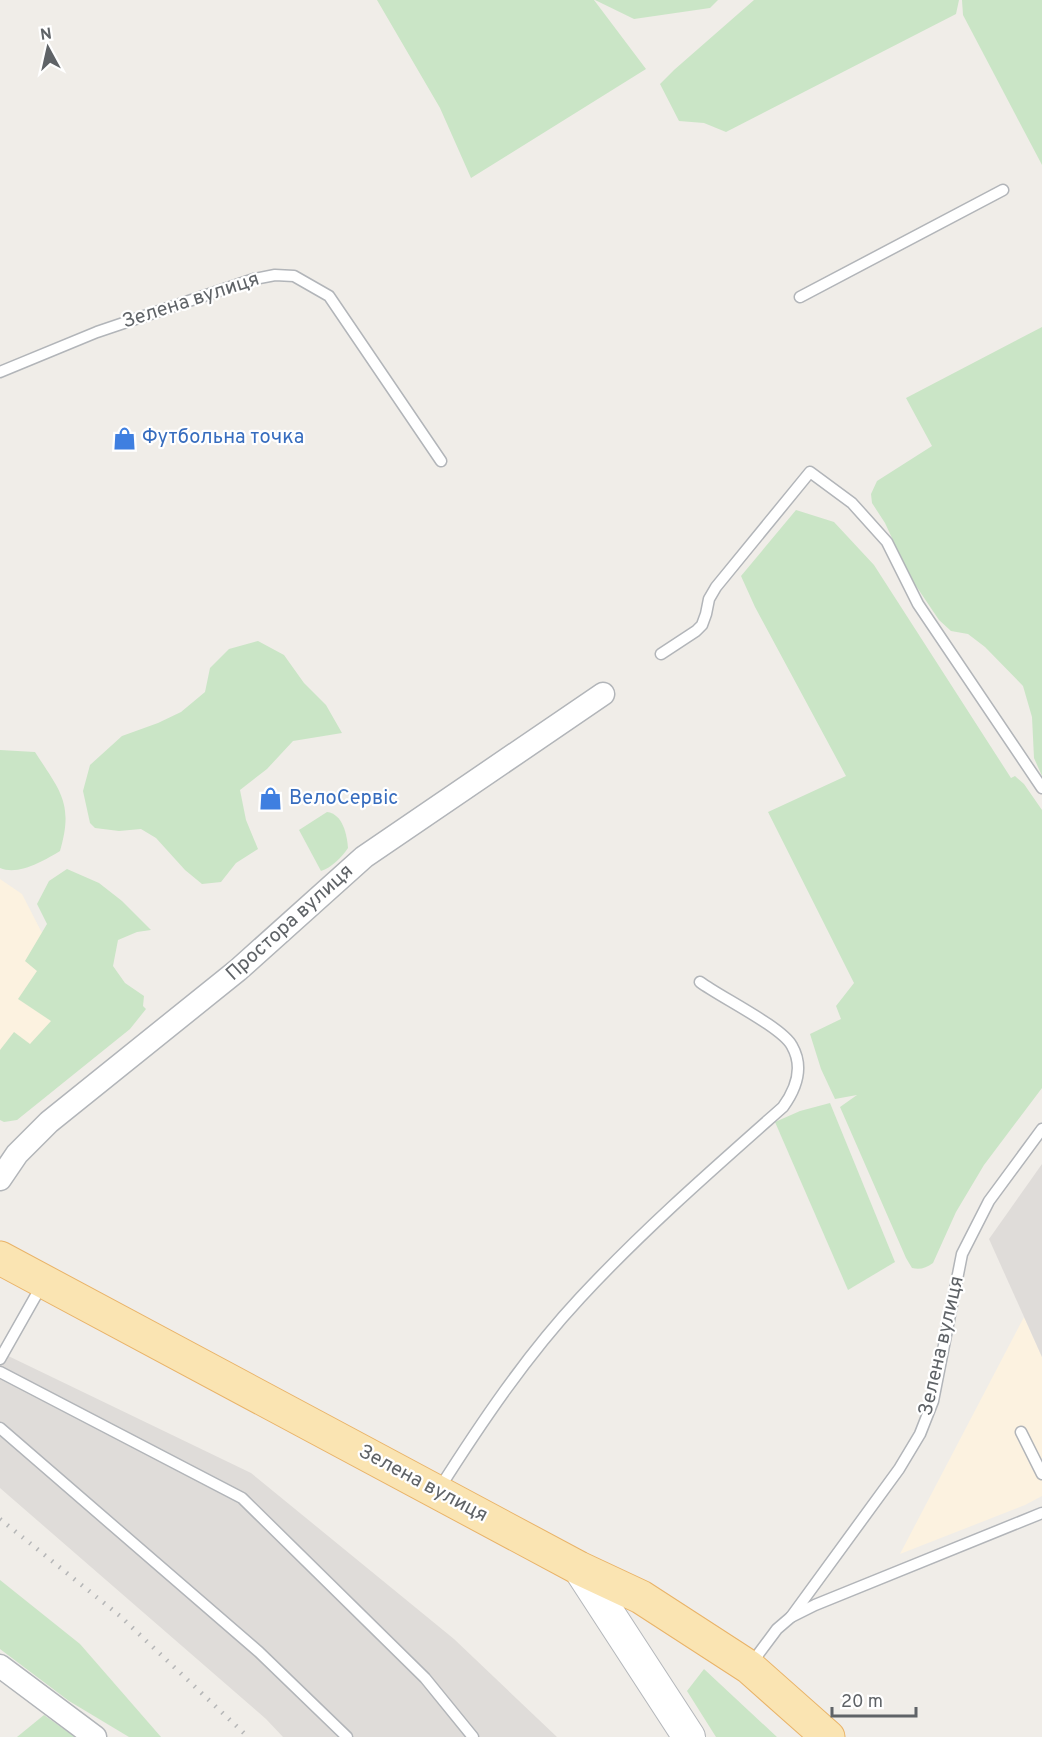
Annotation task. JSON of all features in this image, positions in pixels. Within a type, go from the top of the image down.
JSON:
[{"type":"main road","name":"Зелена вулиця","points":[[0,1258],[579,1568],[641,1597],[749,1667],[828,1737]]},
{"type":"main road","points":[[579,1568],[689,1737]]},
{"type":"street","name":"Простора вулиця","points":[[0,1179],[17,1154],[49,1122],[213,991],[364,857],[603,694]]},
{"type":"street","points":[[0,1666],[94,1737]]},
{"type":"lane","points":[[800,297],[1003,190]]},
{"type":"lane","name":"Зелена вулиця","points":[[0,372],[97,332],[254,279],[275,274],[294,276],[329,296],[441,461]]},
{"type":"lane","points":[[661,654],[702,625],[709,599],[716,587],[810,472],[852,503],[886,542],[918,604],[1042,788]]},
{"type":"lane","points":[[437,1492],[518,1372],[579,1298],[679,1198],[783,1107],[792,1095],[797,1080],[798,1064],[792,1045],[773,1028],[700,982]]},
{"type":"lane","name":"Зелена вулиця","points":[[791,1617],[899,1469],[920,1434],[933,1401],[962,1254],[989,1201],[1042,1129]]},
{"type":"lane","points":[[0,1359],[43,1283]]},
{"type":"lane","points":[[0,1372],[242,1498],[425,1678],[473,1737]]},
{"type":"lane","points":[[0,1428],[260,1652],[347,1737]]},
{"type":"lane","points":[[1021,1432],[1042,1474]]},
{"type":"lane","points":[[749,1667],[777,1629],[791,1617],[815,1605],[1042,1514]]},
{"type":"shaded area","points":[[0,879],[22,894],[41,931],[111,1023],[0,1113]]},
{"type":"shaded area","points":[[1042,1164],[1042,1357],[989,1239]]},
{"type":"shaded area","points":[[1024,1317],[1042,1357],[1042,1496],[1025,1505],[900,1554]]},
{"type":"shaded area","points":[[0,1352],[251,1473],[454,1639],[557,1737],[283,1737],[266,1719],[0,1488]]},
{"type":"green space","points":[[377,0],[594,0],[646,69],[471,178],[440,108]]},
{"type":"green space","points":[[595,0],[718,0],[710,8],[634,19]]},
{"type":"green space","points":[[754,0],[959,0],[956,14],[726,132],[704,123],[679,121],[660,84]]},
{"type":"green space","points":[[962,0],[1042,0],[1042,165],[963,15]]},
{"type":"green space","points":[[1042,327],[1042,776],[1034,758],[1032,717],[1023,686],[985,647],[968,634],[951,631],[939,620],[910,577],[885,523],[872,503],[871,494],[877,481],[932,446],[906,398]]},
{"type":"green space","points":[[796,510],[834,522],[874,565],[1011,778],[1015,776],[1024,784],[1042,810],[1042,1088],[984,1165],[956,1212],[933,1263],[920,1269],[912,1268],[906,1258],[840,1107],[857,1095],[835,1099],[821,1069],[810,1034],[841,1019],[836,1006],[854,983],[768,812],[846,776],[755,607],[741,576]]},
{"type":"green space","points":[[258,641],[284,655],[304,683],[326,705],[342,733],[293,741],[267,769],[240,790],[246,820],[258,849],[236,863],[221,882],[202,884],[185,870],[156,838],[141,829],[119,831],[95,828],[90,823],[83,791],[90,765],[122,736],[181,712],[205,692],[210,668],[229,649]]},
{"type":"green space","points":[[0,750],[35,752],[58,788],[65,809],[66,821],[60,851],[23,869],[0,868]]},
{"type":"green space","points":[[327,812],[340,821],[345,831],[348,848],[336,862],[321,871],[299,830]]},
{"type":"green space","points":[[67,869],[99,883],[122,901],[151,930],[137,932],[118,940],[113,966],[125,983],[144,996],[143,1006],[146,1009],[130,1029],[17,1120],[4,1122],[0,1120],[0,1050],[14,1032],[30,1044],[51,1021],[18,999],[37,971],[25,961],[47,924],[37,904],[49,881]]},
{"type":"green space","points":[[830,1103],[895,1262],[848,1290],[775,1122],[800,1111]]},
{"type":"green space","points":[[0,1580],[80,1644],[161,1737],[129,1737],[69,1701],[0,1649]]},
{"type":"green space","points":[[704,1669],[777,1737],[716,1737],[687,1691]]},
{"type":"green space","points":[[44,1715],[75,1737],[17,1737]]},
{"type":"railway","points":[[0,1519],[120,1616],[248,1737]]},
{"type":"place","name":"Футбольна точка","points":[[124,438]]},
{"type":"place","name":"ВелоСервіс","points":[[271,799]]}]
